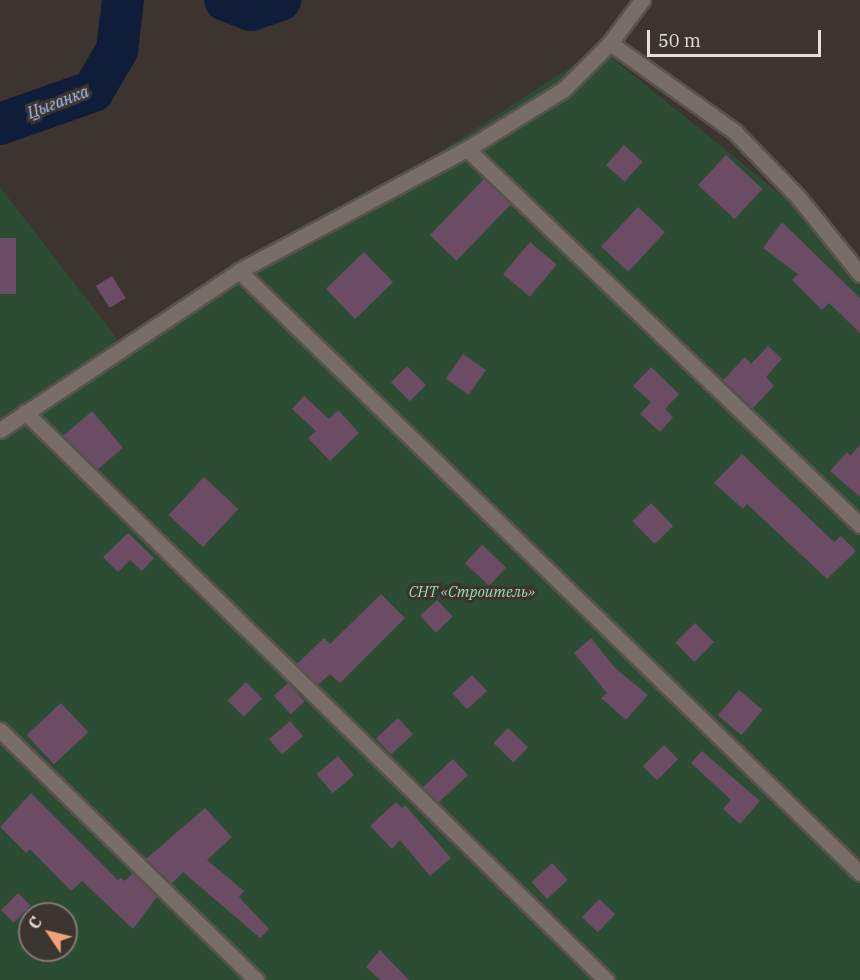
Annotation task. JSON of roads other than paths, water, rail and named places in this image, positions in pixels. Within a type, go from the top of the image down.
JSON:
[{"type":"street","points":[[0,430],[239,271],[467,149],[564,89],[610,43],[642,0]]},
{"type":"street","points":[[610,43],[734,131],[798,196],[860,274]]},
{"type":"street","points":[[467,149],[860,525]]},
{"type":"street","points":[[239,271],[860,873]]},
{"type":"street","points":[[25,412],[606,980]]},
{"type":"street","points":[[0,730],[256,980]]},
{"type":"waterway","name":"Цыганка","points":[[0,124],[93,91],[117,50],[123,0]]},
{"type":"waterway","name":"Цыганка","points":[[225,0],[251,10],[280,0]]},
{"type":"park label","name":"СНТ «Строитель»","points":[[472,592]]}]
